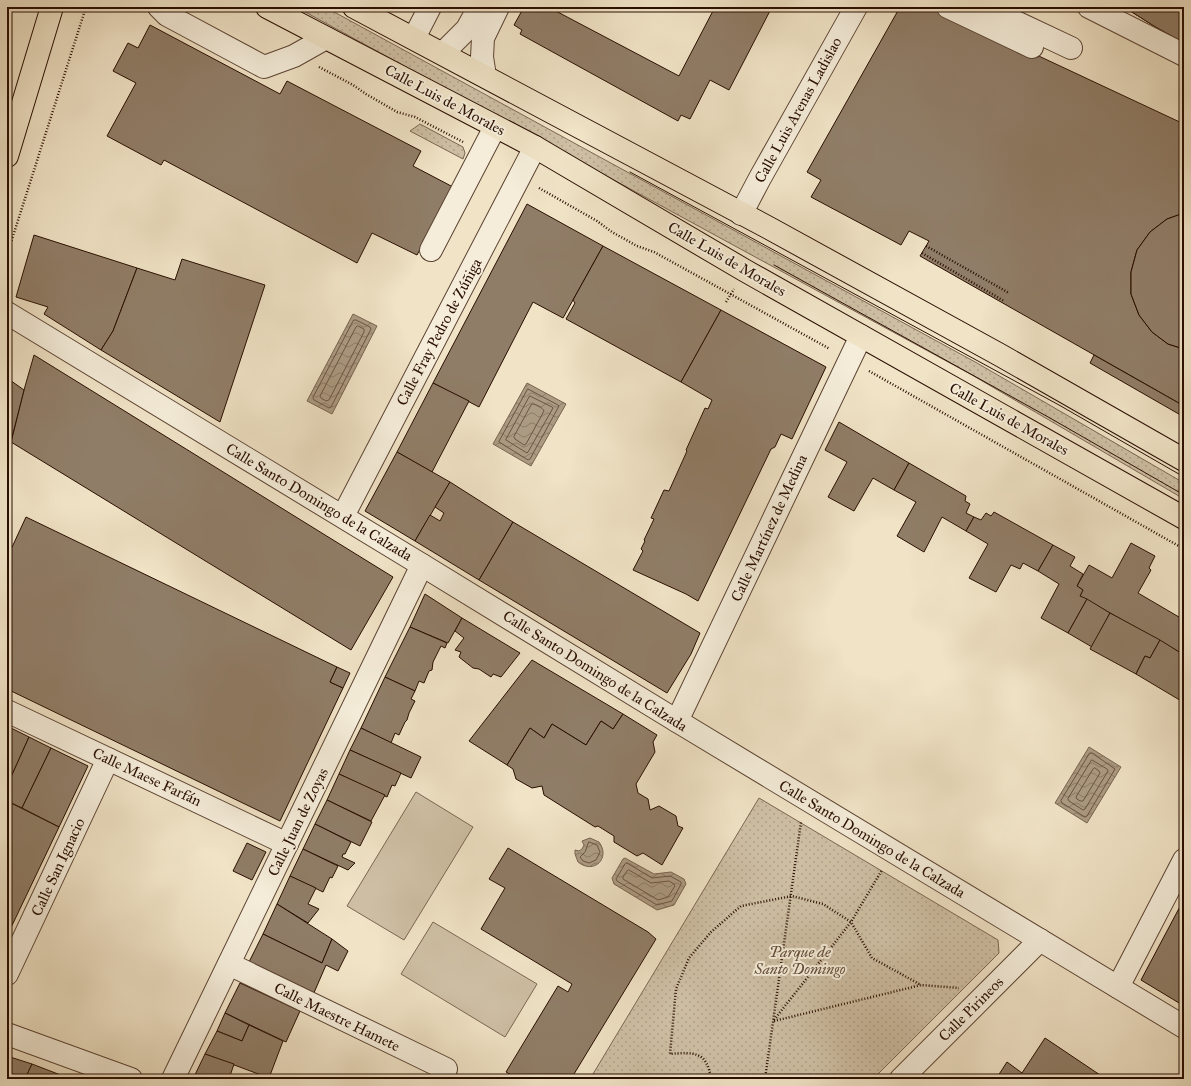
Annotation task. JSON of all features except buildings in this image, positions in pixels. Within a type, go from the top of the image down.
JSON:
[{"type":"main road","points":[[7,156],[52,7]]},
{"type":"main road","name":"Calle Luis de Morales","points":[[267,7],[535,147],[744,270],[1184,518]]},
{"type":"main road","points":[[354,7],[769,228],[1000,355],[1184,460]]},
{"type":"street","points":[[159,7],[167,15],[264,67],[294,56],[326,38]]},
{"type":"street","points":[[414,38],[430,7]]},
{"type":"street","points":[[442,54],[467,29],[479,7]]},
{"type":"street","points":[[485,76],[482,57],[483,38],[498,7]]},
{"type":"street","name":"Calle Luis Arenas Ladislao","points":[[741,214],[856,7]]},
{"type":"street","points":[[948,7],[1032,47]]},
{"type":"street","points":[[984,7],[1071,48]]},
{"type":"street","points":[[1089,7],[1184,55]]},
{"type":"street","points":[[431,250],[495,127]]},
{"type":"street","name":"Calle Fray Pedro de Zúñiga","points":[[343,516],[535,147]]},
{"type":"street","name":"Calle Santo Domingo de la Calzada","points":[[7,314],[343,516],[677,721],[1184,1027]]},
{"type":"street","name":"Calle Martínez de Medina","points":[[677,721],[861,336]]},
{"type":"street","name":"Calle Juan de Zoyas","points":[[173,1079],[422,565]]},
{"type":"street","name":"Calle Maese Farfán","points":[[7,711],[287,844]]},
{"type":"street","name":"Calle San Ignacio","points":[[7,974],[108,759]]},
{"type":"street","points":[[1118,987],[1184,860]]},
{"type":"street","name":"Calle Pirineos","points":[[901,1079],[1040,940]]},
{"type":"street","name":"Calle Maestre Hamete","points":[[228,964],[444,1074]]},
{"type":"street","points":[[7,1034],[130,1079]]},
{"type":"path","points":[[7,255],[86,7]]},
{"type":"path","points":[[294,56],[307,61],[353,85],[398,112],[415,117],[466,144]]},
{"type":"path","points":[[535,186],[597,221],[612,232],[637,246],[654,252],[831,350]]},
{"type":"path","points":[[926,246],[1009,293]]},
{"type":"path","points":[[922,253],[1004,301]]},
{"type":"path","points":[[867,370],[1184,549]]},
{"type":"path","points":[[765,1079],[792,896],[801,822],[812,803]]},
{"type":"path","points":[[774,1021],[851,922],[894,851]]},
{"type":"path","points":[[712,1079],[710,1070],[703,1058],[692,1052],[670,1054],[676,989],[689,958],[711,932],[741,906],[792,896],[822,904],[851,922],[872,958],[921,985]]},
{"type":"path","points":[[774,1021],[921,985],[963,989],[977,1003]]},
{"type":"green space","points":[[296,7],[325,7],[977,363],[1184,483],[1184,499],[972,375]]},
{"type":"green space","points":[[420,124],[463,147],[465,153],[463,159],[410,131]]},
{"type":"green space","points":[[416,792],[473,827],[404,940],[347,906]]},
{"type":"green space","name":"Parque de Santo Domingo","points":[[759,798],[998,940],[999,953],[873,1079],[590,1079]]},
{"type":"green space","points":[[433,922],[537,984],[505,1037],[401,974]]},
{"type":"water","points":[[353,314],[377,326],[332,414],[307,401]]},
{"type":"water","points":[[527,383],[566,404],[531,466],[493,444]]},
{"type":"water","points":[[1089,747],[1121,767],[1087,823],[1055,803]]},
{"type":"water","points":[[590,838],[599,842],[603,854],[599,863],[590,867],[584,866],[578,862],[575,850],[579,851],[582,849],[584,845],[582,841]]},
{"type":"water","points":[[625,858],[654,874],[671,872],[684,879],[686,884],[674,905],[657,910],[614,884],[612,878]]},
{"type":"tram line","points":[[630,172],[1059,405],[1184,477]]},
{"type":"tram line","points":[[774,265],[1050,418],[1184,495]]}]
